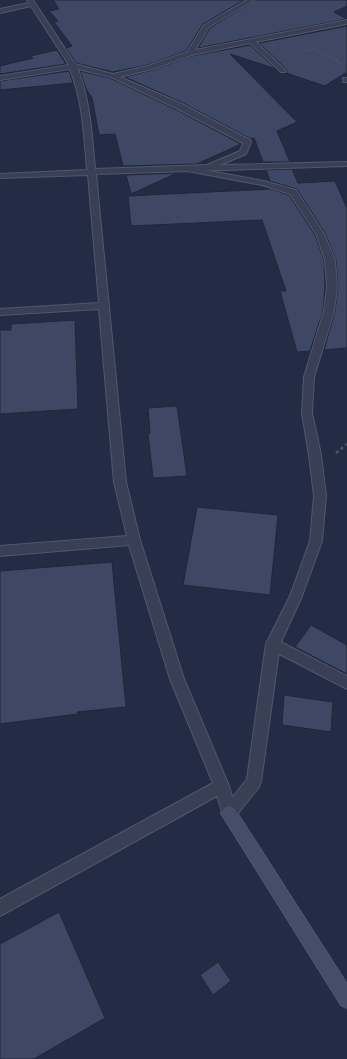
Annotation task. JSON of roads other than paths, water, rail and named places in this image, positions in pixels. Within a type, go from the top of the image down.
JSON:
[{"type":"street","points":[[190,53],[206,26],[251,0]]},
{"type":"street","points":[[0,11],[32,2],[73,66],[85,102],[120,482],[134,540],[177,678],[222,786],[229,813],[347,999]]},
{"type":"street","points":[[113,76],[150,68],[190,53],[347,22]]},
{"type":"street","points":[[250,40],[283,71]]},
{"type":"street","points":[[0,78],[73,66],[113,76],[179,106],[247,142],[243,152],[205,168]]},
{"type":"street","points":[[0,176],[185,168],[347,164]]},
{"type":"street","points":[[185,168],[264,183],[293,192],[320,234],[330,260],[332,287],[329,311],[309,377],[307,413],[315,455],[320,496],[316,541],[296,596],[273,644],[254,782],[229,813]]},
{"type":"street","points":[[0,312],[103,306]]},
{"type":"street","points":[[0,551],[134,540]]},
{"type":"street","points":[[273,644],[347,683]]},
{"type":"street","points":[[0,908],[222,786]]}]
